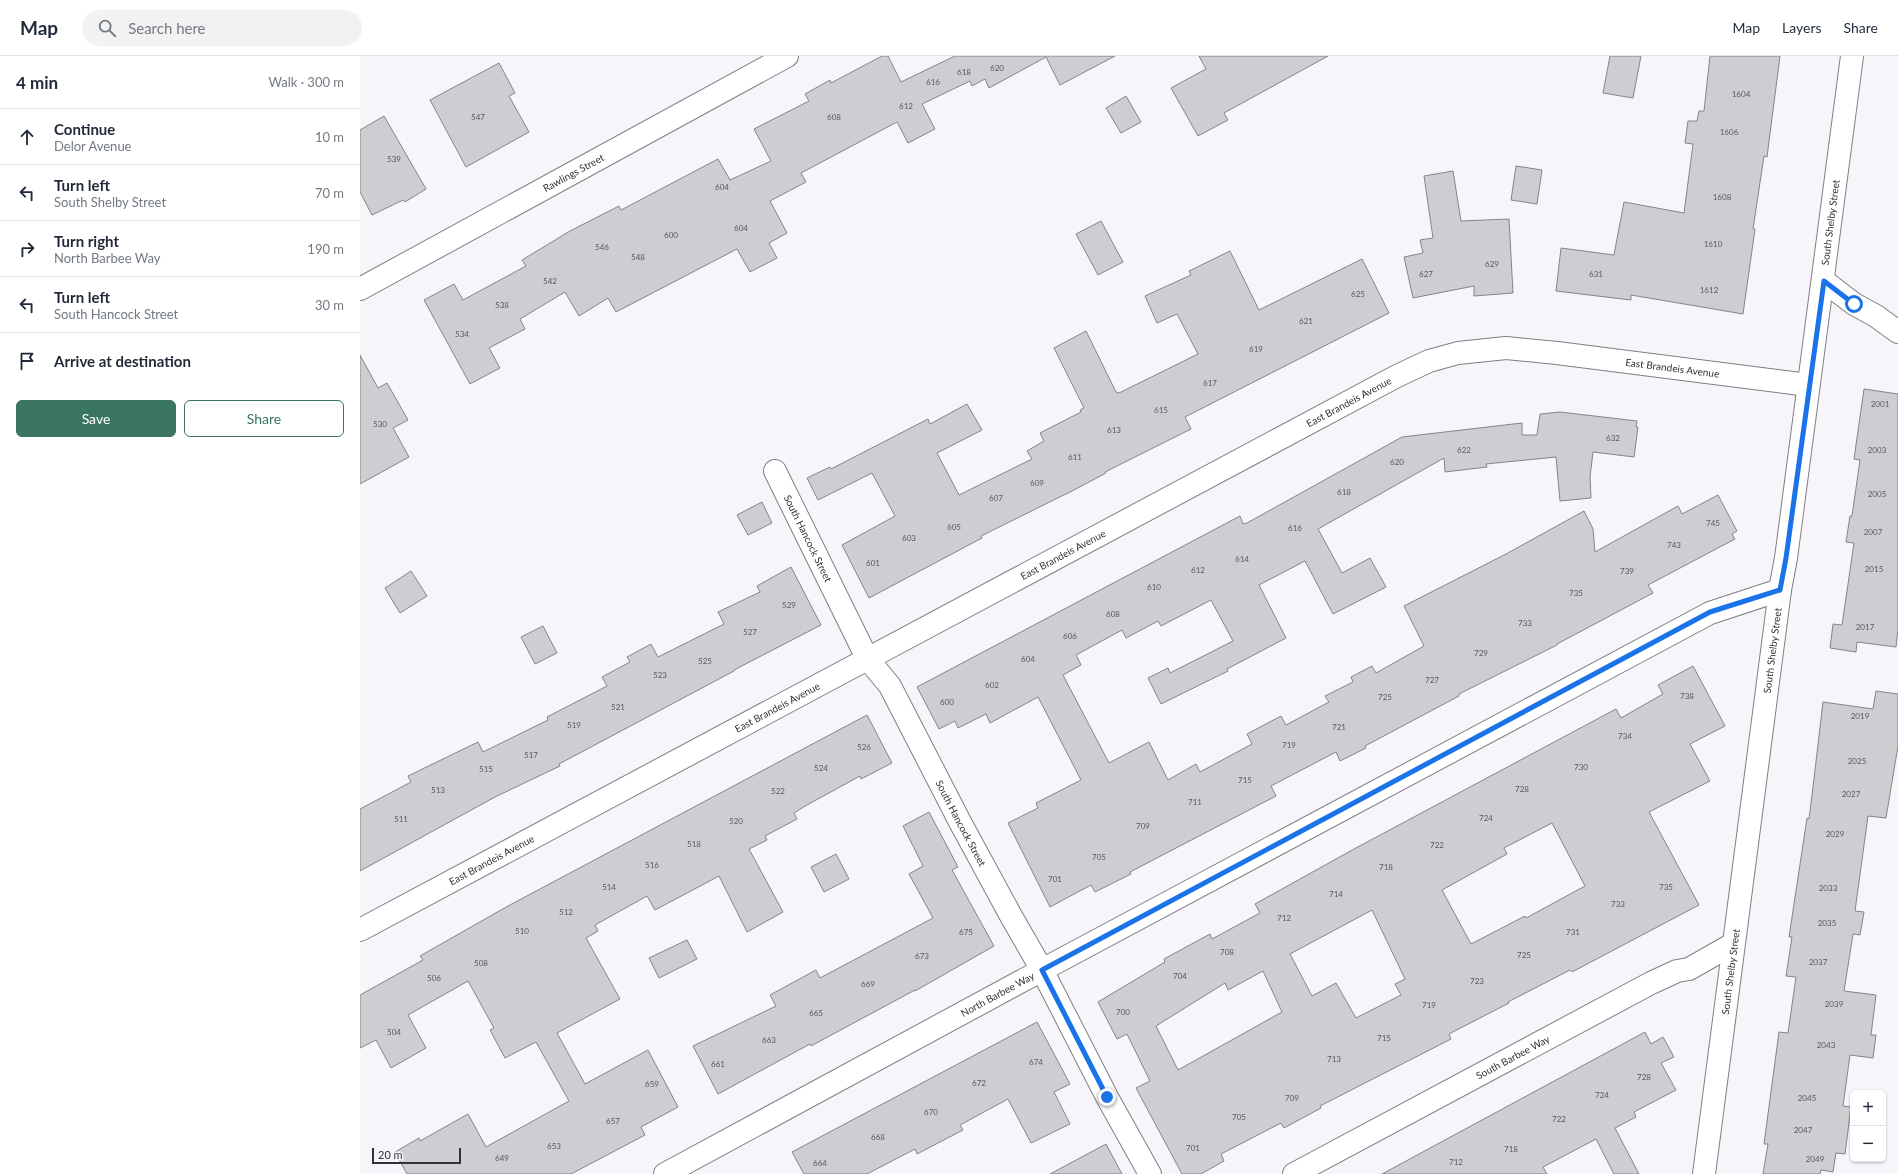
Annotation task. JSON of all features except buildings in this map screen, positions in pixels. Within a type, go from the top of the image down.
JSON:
[{"type":"street","name":"Rawlings Street","points":[[360,288],[787,56]]},
{"type":"street","name":"South Shelby Street","points":[[1704,1174],[1780,590],[1786,558],[1808,385],[1824,281],[1852,56]]},
{"type":"street","points":[[1824,281],[1854,304],[1876,316],[1898,332]]},
{"type":"street","name":"East Brandeis Avenue","points":[[360,930],[867,658],[1397,376],[1429,361],[1458,352],[1506,348],[1557,352],[1808,385]]},
{"type":"street","name":"South Hancock Street","points":[[775,472],[867,658],[890,686],[960,822],[1042,970],[1107,1097],[1150,1174]]},
{"type":"street","name":"North Barbee Way","points":[[665,1174],[1710,612],[1780,590]]},
{"type":"street","name":"South Barbee Way","points":[[1294,1174],[1651,983],[1677,971],[1689,969],[1733,944]]},
{"type":"route","points":[[1107,1097],[1042,970],[1710,612],[1780,590],[1786,558],[1808,385],[1824,281],[1854,304]]}]
